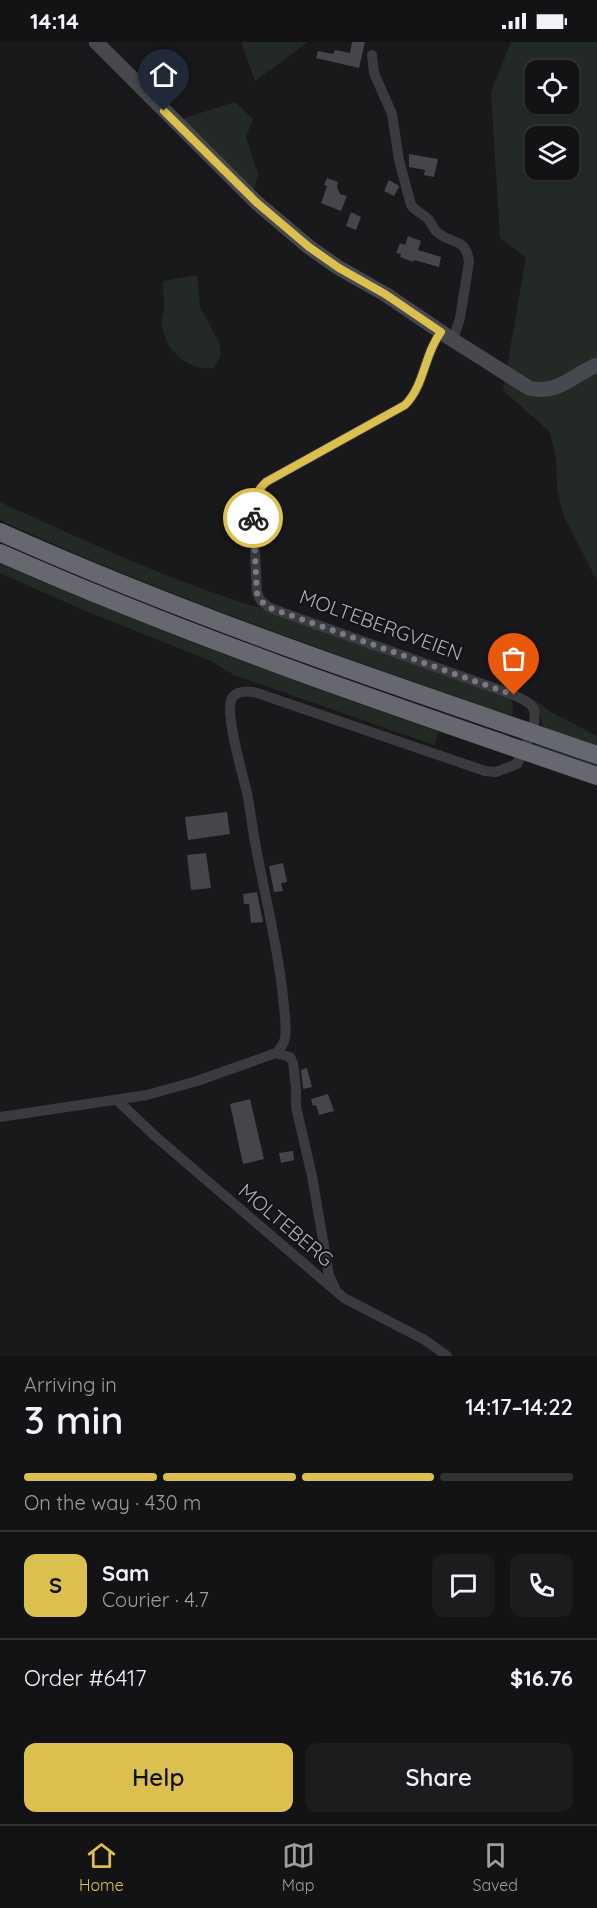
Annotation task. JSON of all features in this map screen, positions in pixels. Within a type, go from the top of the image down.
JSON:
[{"type":"highway","points":[[0,532],[189,611],[597,756]]},
{"type":"highway","points":[[0,553],[180,628],[597,776]]},
{"type":"main road","points":[[96,42],[284,227],[339,268],[385,294],[520,383],[541,390],[563,385],[597,365]]},
{"type":"street","points":[[372,55],[374,73],[392,114],[399,160],[411,205],[415,211],[429,220],[437,232],[462,244],[468,255],[469,262],[460,318],[447,336]]},
{"type":"street","name":"MOLTEBERGVEIEN","points":[[285,1039],[282,984],[270,912],[255,845],[248,795],[238,757],[230,710],[232,698],[249,690],[484,771],[496,772],[517,764],[534,725],[535,714],[531,705],[514,695],[270,608],[261,601],[257,593],[253,502],[259,488],[405,405],[417,388],[431,349],[447,336]]},
{"type":"street","points":[[0,1117],[169,1090],[276,1053],[285,1039]]},
{"type":"street","points":[[285,1039],[293,1063],[296,1107],[310,1166],[329,1275],[337,1291]]},
{"type":"street","points":[[276,1053],[290,1057]]},
{"type":"street","name":"MOLTEBERG","points":[[117,1100],[155,1136],[337,1291],[362,1308],[425,1340],[447,1356]]},
{"type":"shaded area","points":[[241,42],[308,42],[255,81]]},
{"type":"shaded area","points":[[511,42],[597,42],[597,581],[564,516],[557,489],[556,458],[550,432],[503,390],[526,257],[500,238],[491,92]]},
{"type":"shaded area","points":[[235,102],[253,119],[246,137],[258,174],[254,190],[178,120]]},
{"type":"shaded area","points":[[197,275],[200,307],[220,344],[221,356],[213,368],[194,366],[179,357],[168,342],[162,324],[163,281]]},
{"type":"shaded area","points":[[0,502],[130,560],[196,586],[510,698],[513,704],[512,716],[253,624],[126,575],[0,520]]},
{"type":"shaded area","points":[[0,563],[54,587],[218,652],[439,732],[434,745],[234,675],[211,661],[83,610],[0,573]]},
{"type":"shaded area","points":[[535,700],[551,712],[597,736],[597,784],[529,760],[543,725]]},
{"type":"building","points":[[352,42],[365,42],[359,68],[316,58],[318,51],[333,54],[335,50],[350,53]]},
{"type":"building","points":[[409,154],[438,159],[434,177],[424,175],[425,170],[409,167]]},
{"type":"building","points":[[327,178],[338,182],[337,187],[340,194],[347,196],[341,211],[321,203],[327,186],[324,185]]},
{"type":"building","points":[[389,180],[399,187],[394,196],[384,191]]},
{"type":"building","points":[[351,212],[361,217],[356,230],[346,226]]},
{"type":"building","points":[[408,236],[421,241],[418,250],[441,257],[439,267],[414,260],[413,262],[396,253],[400,243],[405,245]]},
{"type":"building","points":[[227,812],[230,834],[188,840],[185,817]]},
{"type":"building","points":[[206,853],[211,888],[191,890],[187,855]]},
{"type":"building","points":[[283,863],[287,882],[281,883],[283,891],[274,892],[269,866]]},
{"type":"building","points":[[257,892],[263,922],[251,923],[249,904],[244,904],[243,894]]},
{"type":"building","points":[[307,1068],[312,1087],[303,1089],[301,1070]]},
{"type":"building","points":[[328,1094],[334,1111],[319,1115],[311,1099]]},
{"type":"building","points":[[250,1099],[264,1159],[243,1164],[230,1104]]},
{"type":"building","points":[[293,1151],[294,1160],[281,1163],[279,1153]]},
{"type":"way so far","points":[[253,518],[257,593],[261,601],[270,608],[514,695]]},
{"type":"route","points":[[164,111],[256,202],[309,247],[441,332],[434,341],[417,388],[405,405],[266,482],[259,488],[253,502],[253,518]]}]
